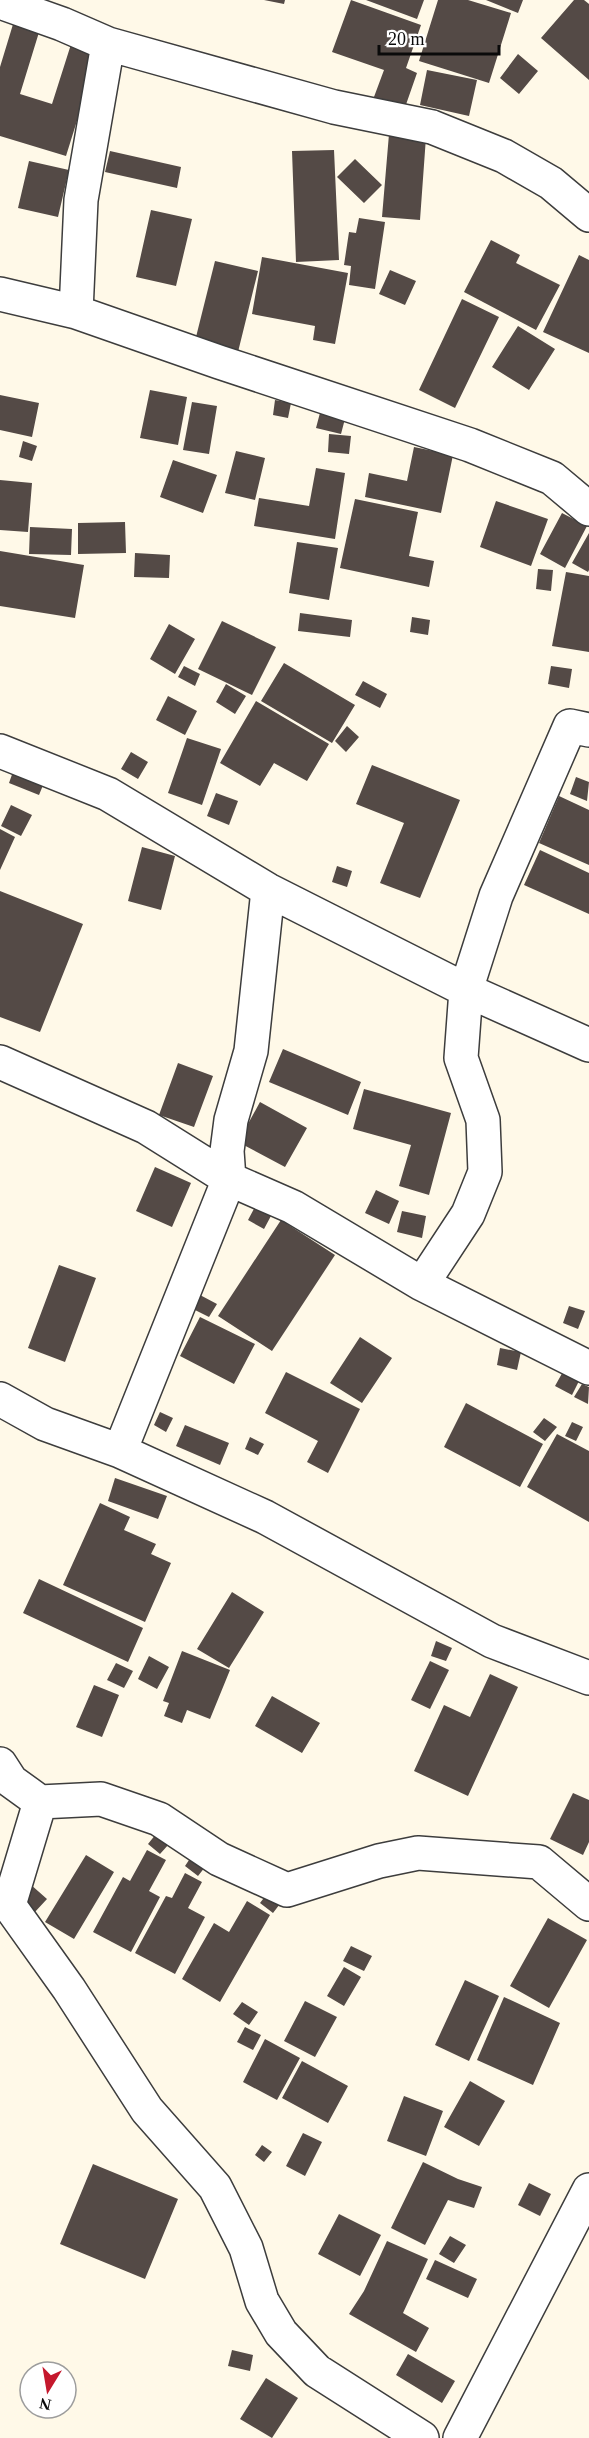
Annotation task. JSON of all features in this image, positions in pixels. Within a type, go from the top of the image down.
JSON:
[{"type":"street","points":[[0,2],[63,12],[108,44],[334,107],[432,127],[504,156],[551,183],[589,215]]},
{"type":"street","points":[[76,312],[81,200],[108,44]]},
{"type":"street","points":[[0,294],[76,312],[470,445],[552,478],[589,509]]},
{"type":"street","points":[[422,1284],[468,1214],[485,1172],[483,1120],[461,1058],[466,990],[496,896],[570,726],[589,730]]},
{"type":"street","points":[[0,751],[108,795],[268,890],[466,990],[589,1045]]},
{"type":"street","points":[[120,1451],[229,1179],[227,1150],[231,1120],[251,1051],[268,890]]},
{"type":"street","points":[[0,1062],[146,1127],[229,1179],[293,1207],[422,1284],[589,1368]]},
{"type":"street","points":[[0,1399],[45,1424],[120,1451],[265,1517],[492,1641],[589,1678]]},
{"type":"street","points":[[0,1764],[11,1781],[40,1802],[101,1799],[159,1819],[219,1859],[287,1890],[379,1861],[418,1853],[539,1862],[589,1904]]},
{"type":"street","points":[[40,1802],[9,1905],[69,1989],[147,2110],[215,2187],[246,2248],[262,2301],[281,2333],[317,2371],[422,2438]]},
{"type":"street","points":[[460,2438],[589,2190]]},
{"type":"building","points":[[264,0],[285,0],[284,4]]},
{"type":"building","points":[[351,0],[421,25],[406,68],[417,73],[402,116],[371,105],[384,70],[332,52]]},
{"type":"building","points":[[366,0],[424,0],[417,19]]},
{"type":"building","points":[[438,0],[468,0],[511,13],[489,83],[419,61]]},
{"type":"building","points":[[486,0],[523,0],[518,13]]},
{"type":"building","points":[[574,0],[584,0],[589,4],[589,80],[541,38]]},
{"type":"building","points":[[14,21],[40,29],[20,94],[52,104],[73,38],[100,47],[66,156],[0,136],[0,67]]},
{"type":"building","points":[[518,54],[538,71],[519,94],[500,78]]},
{"type":"building","points":[[427,70],[477,80],[469,116],[420,105]]},
{"type":"building","points":[[389,134],[426,137],[420,220],[382,217]]},
{"type":"building","points":[[334,150],[339,260],[296,262],[292,151]]},
{"type":"building","points":[[110,151],[181,167],[177,188],[105,172]]},
{"type":"building","points":[[355,159],[382,185],[364,203],[337,177]]},
{"type":"building","points":[[29,161],[69,170],[58,217],[18,208]]},
{"type":"building","points":[[151,210],[192,219],[176,286],[136,277]]},
{"type":"building","points":[[359,218],[385,222],[375,289],[349,285],[351,266],[344,265],[349,232],[356,233]]},
{"type":"building","points":[[491,240],[520,255],[516,263],[560,285],[536,330],[464,292]]},
{"type":"building","points":[[579,255],[589,260],[589,353],[543,332]]},
{"type":"building","points":[[262,257],[348,273],[335,344],[313,340],[315,326],[252,314]]},
{"type":"building","points":[[215,261],[258,271],[237,356],[194,345]]},
{"type":"building","points":[[390,270],[416,281],[405,305],[379,294]]},
{"type":"building","points":[[462,299],[499,317],[455,408],[419,390]]},
{"type":"building","points":[[518,326],[555,349],[529,390],[492,367]]},
{"type":"building","points":[[150,390],[187,397],[178,445],[140,438]]},
{"type":"building","points":[[0,395],[39,403],[32,437],[0,430]]},
{"type":"building","points":[[275,400],[291,403],[288,418],[273,415]]},
{"type":"building","points":[[192,402],[217,406],[209,454],[183,450]]},
{"type":"building","points":[[321,409],[346,415],[341,434],[316,428]]},
{"type":"building","points":[[329,434],[351,436],[349,454],[328,452]]},
{"type":"building","points":[[23,441],[37,446],[32,461],[19,457]]},
{"type":"building","points":[[414,447],[453,455],[441,513],[365,497],[369,473],[407,481]]},
{"type":"building","points":[[236,451],[265,458],[255,500],[225,493]]},
{"type":"building","points":[[173,460],[217,475],[203,513],[160,497]]},
{"type":"building","points":[[316,468],[345,473],[335,539],[254,526],[259,498],[309,506]]},
{"type":"building","points":[[0,480],[32,483],[28,532],[0,530]]},
{"type":"building","points":[[355,499],[418,512],[409,556],[434,561],[429,587],[340,568]]},
{"type":"building","points":[[496,501],[548,519],[531,566],[480,547]]},
{"type":"building","points":[[562,513],[587,526],[565,568],[540,554]]},
{"type":"building","points":[[125,522],[126,553],[78,554],[78,523]]},
{"type":"building","points":[[30,527],[72,529],[71,555],[29,554]]},
{"type":"building","points":[[589,533],[589,570],[588,572],[572,563]]},
{"type":"building","points":[[297,542],[338,548],[329,600],[289,593]]},
{"type":"building","points":[[0,551],[84,565],[75,618],[0,606]]},
{"type":"building","points":[[135,553],[170,555],[169,578],[134,577]]},
{"type":"building","points":[[538,569],[553,570],[551,591],[536,589]]},
{"type":"building","points":[[566,572],[589,576],[589,652],[552,646]]},
{"type":"building","points":[[300,613],[352,620],[350,637],[298,631]]},
{"type":"building","points":[[412,617],[430,620],[428,635],[410,632]]},
{"type":"building","points":[[222,621],[276,647],[252,695],[198,669]]},
{"type":"building","points":[[169,624],[195,639],[175,674],[150,659]]},
{"type":"building","points":[[284,663],[355,705],[332,743],[261,701]]},
{"type":"building","points":[[184,666],[200,674],[195,686],[178,677]]},
{"type":"building","points":[[551,666],[572,669],[569,688],[548,684]]},
{"type":"building","points":[[363,681],[387,694],[380,708],[355,695]]},
{"type":"building","points":[[226,684],[246,696],[235,714],[216,702]]},
{"type":"building","points":[[168,696],[197,711],[185,735],[156,720]]},
{"type":"building","points":[[256,701],[329,744],[307,781],[274,763],[260,786],[220,763]]},
{"type":"building","points":[[347,726],[359,737],[346,752],[335,741]]},
{"type":"building","points":[[187,738],[221,749],[202,805],[168,793]]},
{"type":"building","points":[[131,752],[148,762],[138,779],[121,769]]},
{"type":"building","points":[[372,765],[460,800],[420,898],[380,883],[404,823],[356,804]]},
{"type":"building","points":[[15,766],[46,778],[39,795],[9,783]]},
{"type":"building","points":[[576,777],[589,782],[587,801],[570,794]]},
{"type":"building","points":[[216,793],[238,801],[229,825],[207,816]]},
{"type":"building","points":[[559,796],[589,810],[589,865],[539,843]]},
{"type":"building","points":[[11,805],[32,815],[21,836],[1,826]]},
{"type":"building","points":[[0,829],[15,837],[0,870]]},
{"type":"building","points":[[142,847],[175,856],[161,910],[128,901]]},
{"type":"building","points":[[540,850],[589,873],[589,914],[524,885]]},
{"type":"building","points":[[337,866],[352,871],[347,887],[332,882]]},
{"type":"building","points":[[0,891],[83,924],[40,1032],[0,1017]]},
{"type":"building","points":[[283,1049],[361,1082],[348,1115],[269,1082]]},
{"type":"building","points":[[178,1063],[213,1076],[194,1127],[159,1115]]},
{"type":"building","points":[[364,1089],[451,1113],[429,1195],[399,1186],[411,1145],[353,1129]]},
{"type":"building","points":[[260,1102],[307,1128],[285,1167],[238,1142]]},
{"type":"building","points":[[155,1167],[191,1183],[172,1227],[136,1211]]},
{"type":"building","points":[[376,1190],[399,1201],[389,1224],[365,1213]]},
{"type":"building","points":[[256,1205],[272,1214],[264,1229],[248,1220]]},
{"type":"building","points":[[402,1211],[426,1216],[422,1238],[397,1232]]},
{"type":"building","points":[[281,1220],[335,1255],[272,1351],[218,1316]]},
{"type":"building","points":[[59,1265],[96,1278],[65,1362],[28,1348]]},
{"type":"building","points":[[200,1295],[217,1304],[209,1317],[193,1309]]},
{"type":"building","points":[[569,1306],[585,1311],[578,1329],[563,1323]]},
{"type":"building","points":[[200,1317],[255,1344],[234,1384],[180,1356]]},
{"type":"building","points":[[360,1337],[392,1358],[362,1403],[330,1383]]},
{"type":"building","points":[[500,1348],[521,1352],[517,1370],[497,1365]]},
{"type":"building","points":[[565,1368],[581,1377],[572,1395],[555,1386]]},
{"type":"building","points":[[286,1372],[360,1409],[328,1473],[307,1462],[318,1441],[265,1413]]},
{"type":"building","points":[[582,1384],[589,1387],[588,1404],[574,1397]]},
{"type":"building","points":[[466,1403],[543,1444],[520,1487],[444,1447]]},
{"type":"building","points":[[160,1412],[173,1418],[166,1432],[154,1425]]},
{"type":"building","points":[[544,1418],[557,1427],[545,1441],[533,1432]]},
{"type":"building","points":[[572,1422],[583,1427],[576,1441],[565,1436]]},
{"type":"building","points":[[185,1425],[229,1443],[220,1465],[176,1446]]},
{"type":"building","points":[[557,1434],[589,1451],[589,1522],[527,1487]]},
{"type":"building","points":[[250,1437],[264,1444],[258,1455],[245,1449]]},
{"type":"building","points":[[115,1478],[167,1496],[158,1519],[108,1501]]},
{"type":"building","points":[[100,1503],[130,1517],[124,1530],[156,1544],[151,1554],[171,1563],[145,1622],[63,1585]]},
{"type":"building","points":[[39,1579],[143,1628],[128,1662],[23,1613]]},
{"type":"building","points":[[232,1592],[264,1612],[229,1668],[197,1649]]},
{"type":"building","points":[[436,1641],[452,1648],[446,1661],[431,1656]]},
{"type":"building","points":[[182,1651],[230,1670],[210,1719],[187,1710],[182,1723],[164,1716],[169,1703],[163,1701]]},
{"type":"building","points":[[149,1656],[169,1667],[157,1689],[138,1679]]},
{"type":"building","points":[[430,1661],[449,1670],[430,1709],[411,1700]]},
{"type":"building","points":[[116,1663],[133,1671],[124,1688],[107,1680]]},
{"type":"building","points":[[490,1674],[518,1687],[468,1796],[414,1771],[444,1705],[470,1717]]},
{"type":"building","points":[[94,1685],[119,1695],[102,1737],[76,1727]]},
{"type":"building","points":[[272,1696],[320,1723],[302,1753],[255,1726]]},
{"type":"building","points":[[573,1793],[589,1800],[589,1842],[583,1855],[550,1839]]},
{"type":"building","points":[[156,1834],[169,1844],[160,1854],[148,1844]]},
{"type":"building","points":[[147,1850],[166,1860],[149,1891],[160,1897],[131,1952],[93,1932],[123,1877],[130,1881]]},
{"type":"building","points":[[195,1851],[209,1862],[198,1876],[185,1866]]},
{"type":"building","points":[[86,1855],[114,1872],[74,1939],[45,1922]]},
{"type":"building","points":[[185,1873],[202,1882],[188,1908],[205,1917],[175,1974],[135,1953],[166,1896],[172,1898]]},
{"type":"building","points":[[30,1884],[47,1899],[34,1913],[18,1897]]},
{"type":"building","points":[[273,1886],[286,1896],[273,1913],[260,1903]]},
{"type":"building","points":[[247,1901],[270,1915],[220,2002],[182,1979],[214,1923],[229,1932]]},
{"type":"building","points":[[548,1918],[587,1940],[549,2008],[510,1986]]},
{"type":"building","points":[[351,1946],[372,1956],[364,1971],[343,1961]]},
{"type":"building","points":[[344,1967],[361,1977],[344,2006],[327,1996]]},
{"type":"building","points":[[465,1980],[499,1996],[469,2061],[435,2045]]},
{"type":"building","points":[[504,1997],[560,2023],[533,2085],[477,2060]]},
{"type":"building","points":[[305,2001],[337,2017],[315,2057],[284,2041]]},
{"type":"building","points":[[242,2002],[258,2012],[249,2025],[233,2014]]},
{"type":"building","points":[[245,2027],[261,2035],[253,2050],[237,2042]]},
{"type":"building","points":[[265,2039],[300,2058],[277,2100],[243,2082]]},
{"type":"building","points":[[302,2061],[348,2086],[328,2123],[282,2098]]},
{"type":"building","points":[[470,2081],[505,2101],[479,2146],[444,2127]]},
{"type":"building","points":[[404,2096],[443,2111],[426,2156],[387,2141]]},
{"type":"building","points":[[303,2133],[322,2142],[305,2176],[286,2166]]},
{"type":"building","points":[[262,2145],[272,2152],[264,2162],[255,2155]]},
{"type":"building","points":[[423,2162],[458,2179],[482,2187],[474,2208],[448,2200],[425,2245],[391,2228]]},
{"type":"building","points":[[93,2164],[178,2199],[145,2279],[60,2244]]},
{"type":"building","points":[[529,2183],[551,2194],[540,2216],[518,2205]]},
{"type":"building","points":[[339,2214],[381,2235],[360,2276],[318,2254]]},
{"type":"building","points":[[450,2236],[466,2245],[454,2263],[439,2254]]},
{"type":"building","points":[[387,2241],[428,2259],[403,2313],[429,2328],[416,2352],[349,2314],[364,2291]]},
{"type":"building","points":[[435,2260],[477,2279],[468,2298],[426,2279]]},
{"type":"building","points":[[232,2350],[253,2355],[250,2371],[228,2366]]},
{"type":"building","points":[[408,2354],[455,2381],[442,2403],[396,2375]]},
{"type":"building","points":[[266,2378],[298,2398],[272,2438],[240,2419]]}]
